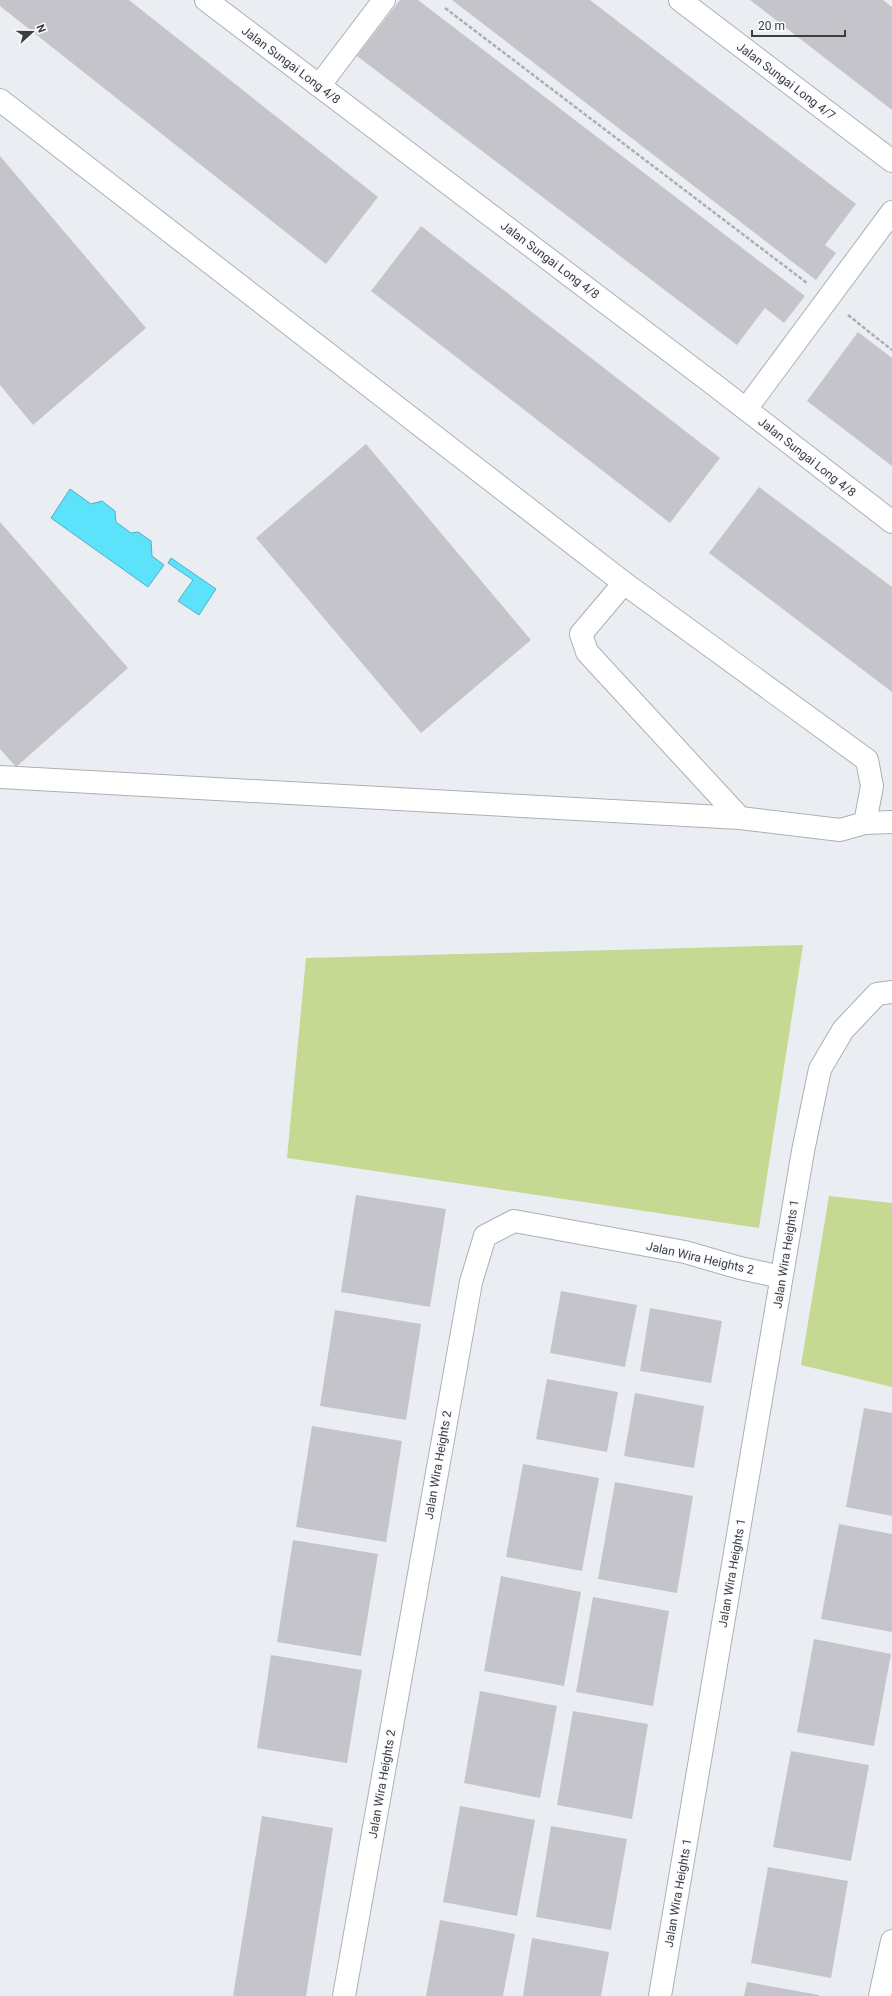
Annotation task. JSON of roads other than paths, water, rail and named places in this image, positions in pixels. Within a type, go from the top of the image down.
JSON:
[{"type":"street","name":"Jalan Sungai Long 4/8","points":[[206,0],[746,409],[892,522]]},
{"type":"street","points":[[319,86],[384,0]]},
{"type":"street","name":"Jalan Sungai Long 4/7","points":[[680,0],[892,161]]},
{"type":"street","points":[[0,100],[624,583],[867,760],[872,786],[865,823]]},
{"type":"street","points":[[746,409],[892,212]]},
{"type":"street","points":[[624,583],[581,634],[587,652],[740,818]]},
{"type":"street","points":[[0,777],[740,818],[840,830],[865,823],[892,822]]},
{"type":"street","name":"Jalan Wira Heights 1","points":[[660,1996],[781,1277],[803,1151],[820,1069],[843,1030],[877,994],[892,992]]},
{"type":"street","name":"Jalan Wira Heights 2","points":[[344,1996],[471,1282],[485,1236],[514,1221],[685,1252],[740,1268],[781,1277]]},
{"type":"street","points":[[880,1996],[892,1942]]},
{"type":"water","points":[[70,489],[91,504],[102,501],[115,511],[116,522],[131,533],[138,532],[151,541],[152,556],[164,565],[148,587],[51,518]]},
{"type":"water","points":[[171,558],[216,589],[199,615],[178,601],[193,580],[168,563]]}]
